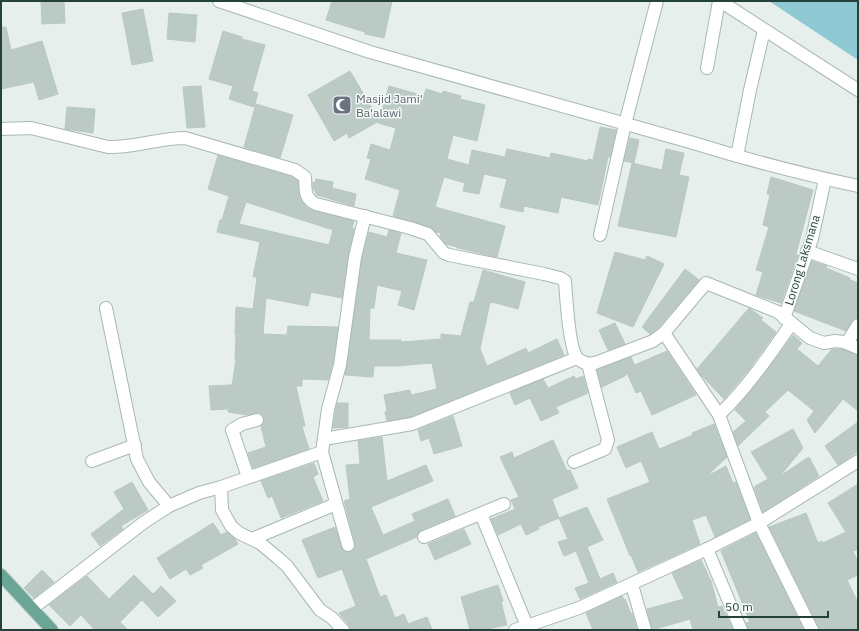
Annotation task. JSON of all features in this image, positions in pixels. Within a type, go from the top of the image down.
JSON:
[{"type":"main road","points":[[1,575],[52,630]]},
{"type":"street","points":[[219,1],[370,52],[737,156],[858,186]]},
{"type":"street","points":[[600,235],[625,124],[657,1]]},
{"type":"street","points":[[707,68],[719,1],[858,90]]},
{"type":"street","points":[[737,156],[764,30]]},
{"type":"street","points":[[1,129],[32,128],[108,147],[117,147],[171,138],[184,138],[196,141],[295,170],[305,177],[306,196],[310,201],[316,204],[428,234],[444,253],[449,255],[560,278],[565,281],[566,302],[573,348],[582,361],[606,429],[608,440],[605,449],[574,462]]},
{"type":"street","name":"Lorong Laksmana","points":[[719,415],[750,382],[788,321],[807,251],[812,239],[825,179]]},
{"type":"street","points":[[348,545],[322,452],[328,409],[340,365],[355,256],[365,216]]},
{"type":"street","points":[[807,251],[858,269]]},
{"type":"street","points":[[324,439],[412,424],[582,361],[595,363],[653,341],[664,333],[706,283],[778,312],[810,338],[824,343],[836,341],[853,346],[858,325]]},
{"type":"street","points":[[106,308],[137,459],[149,482],[170,506]]},
{"type":"street","points":[[664,333],[719,415],[759,523],[812,630]]},
{"type":"street","points":[[248,477],[232,430],[242,424],[257,420]]},
{"type":"street","points":[[92,460],[134,445]]},
{"type":"street","points":[[33,608],[143,522],[170,506],[199,493],[221,487],[322,452]]},
{"type":"street","points":[[515,630],[579,608],[632,585],[707,549],[759,523],[858,461]]},
{"type":"street","points":[[221,487],[222,510],[231,526],[239,533],[265,547],[287,566],[320,610],[332,618],[343,630]]},
{"type":"street","points":[[252,539],[336,504]]},
{"type":"street","points":[[424,537],[504,504]]},
{"type":"street","points":[[481,514],[527,626]]},
{"type":"street","points":[[707,549],[742,630]]},
{"type":"street","points":[[632,585],[645,630]]},
{"type":"water","points":[[769,1],[858,1],[858,60]]},
{"type":"building","points":[[41,1],[64,1],[65,23],[42,24]]},
{"type":"building","points":[[332,1],[392,1],[384,38],[365,34],[365,32],[326,20]]},
{"type":"building","points":[[143,9],[153,61],[132,65],[122,13]]},
{"type":"building","points":[[169,13],[197,15],[195,42],[167,39]]},
{"type":"building","points":[[1,27],[6,27],[11,50],[42,41],[58,94],[39,100],[34,82],[1,89]]},
{"type":"building","points":[[223,31],[242,37],[242,39],[265,45],[252,91],[258,93],[254,107],[229,99],[233,86],[209,79]]},
{"type":"building","points":[[350,71],[379,120],[389,86],[424,96],[426,89],[442,94],[443,91],[461,96],[460,99],[485,105],[477,141],[453,135],[447,159],[469,165],[472,150],[505,157],[507,149],[550,158],[551,153],[588,161],[588,159],[593,160],[600,127],[616,130],[610,157],[608,157],[598,205],[561,197],[558,213],[524,206],[523,212],[500,207],[507,179],[484,174],[479,194],[463,191],[465,183],[444,177],[435,207],[505,226],[497,257],[446,244],[440,236],[441,233],[436,232],[430,227],[393,216],[400,190],[365,179],[371,159],[367,158],[371,144],[390,150],[396,128],[378,123],[379,121],[349,138],[347,133],[334,141],[308,95]]},
{"type":"building","points":[[201,86],[205,127],[187,128],[183,87]]},
{"type":"building","points":[[256,104],[293,115],[280,158],[244,147]]},
{"type":"building","points":[[67,107],[95,109],[93,133],[65,129]]},
{"type":"building","points":[[630,138],[639,140],[634,163],[624,161]]},
{"type":"building","points":[[666,149],[684,153],[679,175],[689,177],[676,237],[618,226],[632,163],[662,170]]},
{"type":"building","points":[[218,155],[292,177],[298,181],[300,198],[308,208],[314,211],[354,221],[352,228],[354,229],[348,256],[342,298],[311,292],[308,306],[266,298],[263,334],[287,335],[288,326],[338,327],[333,363],[328,380],[302,379],[302,386],[296,386],[305,426],[302,427],[309,449],[253,468],[248,453],[266,447],[261,426],[264,422],[263,415],[259,413],[247,415],[228,412],[228,409],[211,410],[209,386],[232,385],[236,360],[236,307],[253,309],[257,277],[253,277],[260,242],[217,232],[229,196],[208,189]],"holes":[[[246,202],[333,230],[329,245],[239,224]]]},
{"type":"building","points":[[771,177],[813,190],[796,254],[798,255],[781,303],[756,295],[763,272],[756,270],[769,227],[763,225],[770,195],[767,194]]},
{"type":"building","points":[[316,179],[333,182],[332,188],[356,194],[354,206],[317,195],[313,188],[313,182],[315,183]]},
{"type":"building","points":[[389,230],[401,233],[396,253],[427,260],[414,310],[398,305],[402,291],[377,285],[374,308],[370,308],[369,340],[401,340],[401,342],[441,339],[441,334],[461,336],[470,302],[474,302],[483,270],[525,282],[518,309],[490,302],[480,349],[487,366],[526,348],[528,353],[557,339],[564,355],[410,417],[387,421],[384,395],[410,390],[411,395],[437,389],[432,363],[374,366],[373,377],[345,375],[362,258],[369,232],[387,237]]},
{"type":"building","points":[[615,252],[645,260],[647,256],[664,264],[633,327],[597,313]]},
{"type":"building","points":[[812,261],[827,266],[826,268],[858,283],[858,318],[852,321],[846,331],[794,311]]},
{"type":"building","points":[[685,269],[699,280],[659,327],[650,334],[642,327]]},
{"type":"building","points":[[749,308],[763,318],[761,320],[776,332],[751,367],[724,399],[697,369]]},
{"type":"building","points":[[615,323],[625,344],[608,350],[599,330]]},
{"type":"building","points":[[793,335],[802,343],[797,349],[818,366],[832,349],[842,349],[858,355],[858,411],[843,399],[815,433],[807,420],[814,411],[788,390],[765,412],[769,416],[738,446],[733,432],[746,421],[735,410],[763,376]]},
{"type":"building","points":[[667,351],[696,395],[652,415],[641,391],[636,393],[627,373],[625,376],[602,387],[597,370],[631,357],[634,364],[632,366]]},
{"type":"building","points":[[574,376],[576,379],[583,376],[588,393],[556,407],[559,413],[541,421],[530,398],[515,405],[510,393],[543,379],[548,388]]},
{"type":"building","points":[[337,403],[348,403],[348,427],[333,428]]},
{"type":"building","points":[[453,416],[462,446],[434,454],[429,438],[421,441],[418,430]]},
{"type":"building","points":[[858,422],[858,451],[838,465],[825,446]]},
{"type":"building","points":[[714,424],[727,457],[710,473],[711,474],[726,466],[733,483],[736,482],[750,519],[715,537],[706,515],[692,520],[700,544],[638,572],[607,499],[650,482],[641,461],[626,468],[617,447],[652,432],[659,449],[693,435],[692,433]]},
{"type":"building","points":[[793,429],[803,448],[780,476],[809,457],[819,476],[763,512],[754,487],[768,479],[751,452]]},
{"type":"building","points":[[382,437],[387,481],[426,465],[433,481],[371,507],[383,535],[415,521],[412,514],[448,499],[455,516],[421,530],[417,537],[366,559],[380,597],[386,595],[395,618],[404,614],[408,624],[427,617],[432,630],[350,630],[349,625],[339,613],[356,606],[342,569],[318,578],[302,540],[335,527],[343,550],[350,552],[354,550],[355,543],[344,501],[350,499],[346,465],[360,464],[358,441]]},
{"type":"building","points":[[553,440],[567,471],[570,470],[578,488],[552,499],[559,518],[538,527],[539,529],[526,535],[521,524],[498,535],[491,519],[515,509],[511,500],[519,497],[500,457],[512,452],[514,458]]},
{"type":"building","points":[[314,463],[318,474],[313,477],[323,501],[281,518],[272,496],[268,498],[261,481]]},
{"type":"building","points":[[132,482],[148,510],[121,526],[123,529],[100,546],[91,534],[124,509],[114,492]]},
{"type":"building","points":[[858,484],[858,551],[853,551],[858,562],[858,575],[847,580],[858,603],[858,630],[819,630],[769,527],[806,513],[818,543],[822,541],[823,543],[846,532],[828,503]]},
{"type":"building","points":[[587,507],[603,540],[587,547],[600,579],[613,573],[617,582],[580,599],[575,588],[589,583],[576,551],[564,556],[558,542],[568,539],[559,518]]},
{"type":"building","points":[[213,523],[221,535],[227,532],[238,544],[201,565],[203,568],[190,575],[186,569],[170,579],[157,558]]},
{"type":"building","points":[[464,529],[471,544],[435,560],[428,544]]},
{"type":"building","points":[[756,533],[804,630],[748,630],[746,623],[750,622],[721,551]]},
{"type":"building","points":[[701,560],[711,581],[718,607],[722,606],[733,630],[693,630],[690,619],[652,630],[647,609],[684,599],[672,573]]},
{"type":"building","points":[[42,570],[54,582],[34,598],[24,588]]},
{"type":"building","points":[[134,575],[153,594],[161,586],[176,601],[158,617],[142,600],[120,622],[128,630],[95,630],[81,615],[70,626],[49,605],[87,576],[109,599]]},
{"type":"building","points":[[498,585],[503,601],[501,602],[507,625],[483,630],[470,630],[461,597]]},
{"type":"building","points":[[622,596],[624,600],[625,599],[631,614],[632,613],[637,630],[593,630],[586,613]]},
{"type":"place","name":"Masjid Jami' Ba'alawi","points":[[342,105]]}]
